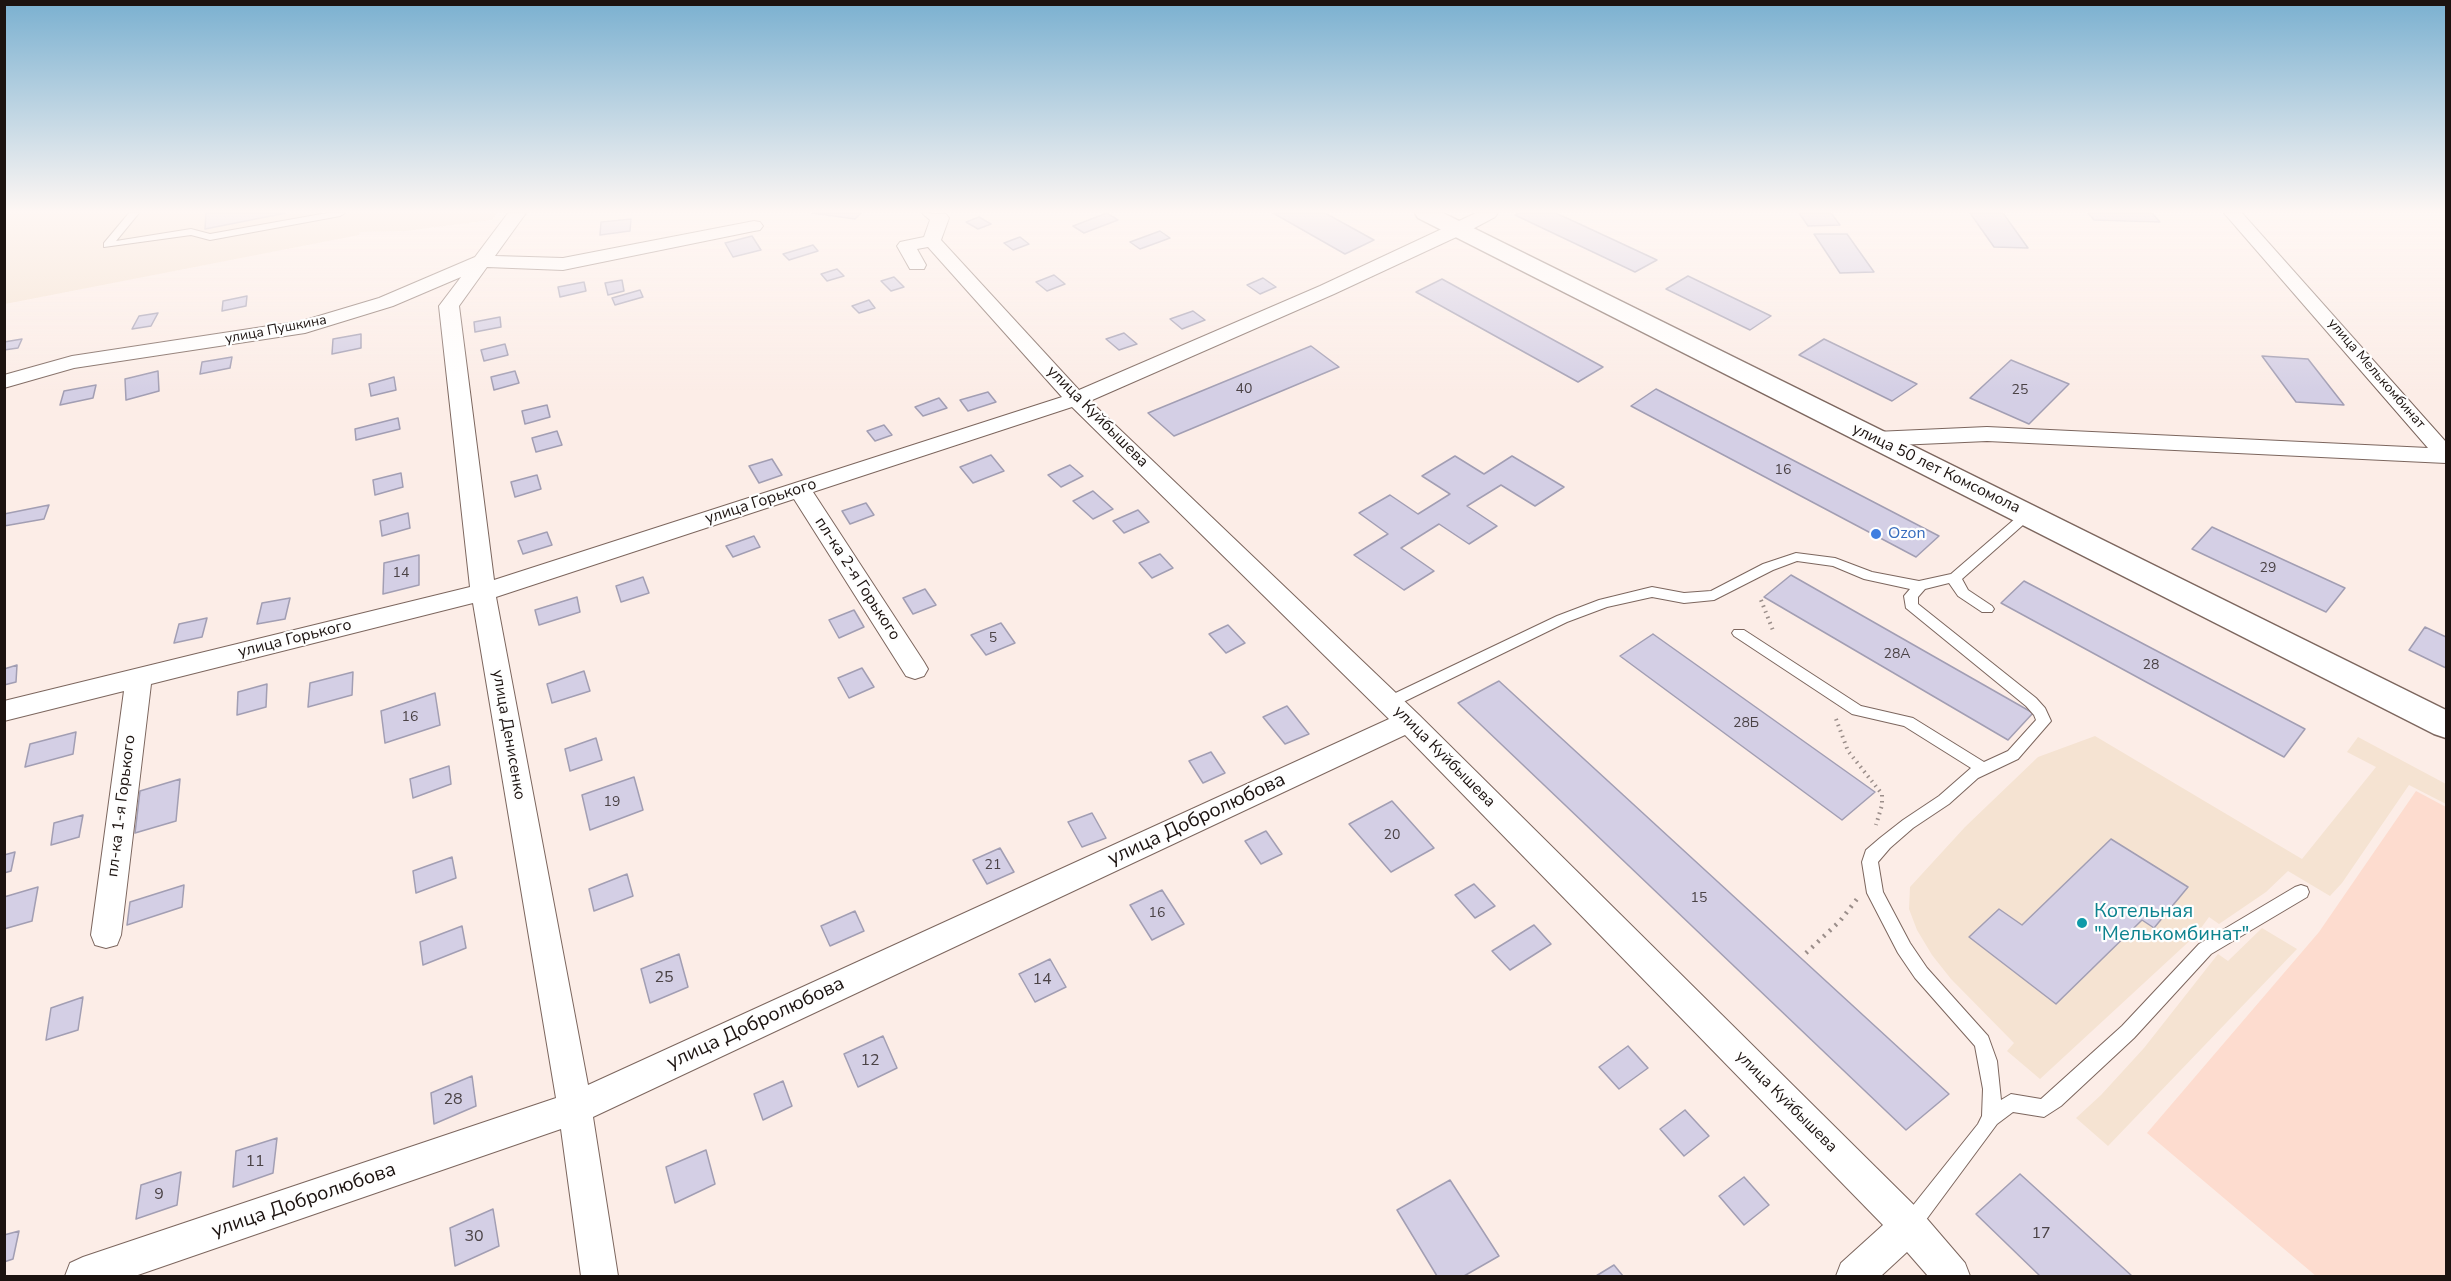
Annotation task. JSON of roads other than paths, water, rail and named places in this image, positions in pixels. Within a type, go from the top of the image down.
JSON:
[{"type":"street","name":"улица Пушкина","points":[[4,382],[72,362],[305,327],[386,303],[455,273]]},
{"type":"street","name":"улица Денисенко","points":[[473,273],[449,306],[483,592],[575,1108],[600,1276]]},
{"type":"street","name":"улица Куйбышева","points":[[961,273],[1076,399],[1399,712],[1909,1226],[1952,1276]]},
{"type":"street","name":"улица Горького","points":[[4,711],[483,592],[1076,399],[1364,273]]},
{"type":"street","name":"улица 50 лет Комсомола","points":[[1546,273],[2446,725]]},
{"type":"street","name":"улица Мелькомбинат","points":[[2286,273],[2446,455]]},
{"type":"street","points":[[1875,439],[1987,434],[2446,455]]},
{"type":"street","name":"пл-ка 2-я Горького","points":[[799,489],[915,669]]},
{"type":"street","name":"пл-ка 1-я Горького","points":[[106,935],[139,678]]},
{"type":"street","name":"улица Добролюбова","points":[[83,1276],[575,1108],[1399,712]]},
{"type":"street","points":[[1854,1276],[1909,1226]]},
{"type":"lane","points":[[1399,712],[1562,619],[1604,603],[1652,592],[1684,598],[1702,598],[1727,590],[1782,561],[1796,557],[1835,562],[1869,576],[1920,586],[1955,578],[2028,514]]},
{"type":"lane","points":[[1955,578],[1956,584],[1963,593],[1987,609]]},
{"type":"lane","points":[[1920,586],[1911,596],[1911,605],[2031,702],[2043,716],[2042,725],[2013,755],[1973,774],[1944,800],[1908,824],[1872,855],[1870,872],[1875,893],[1912,961],[1982,1042],[1988,1061],[1992,1089],[1991,1118]]},
{"type":"lane","points":[[1738,633],[1857,710],[1908,722],[1982,768]]},
{"type":"lane","points":[[1909,1226],[1991,1118],[2011,1103],[2033,1108],[2044,1107],[2055,1100],[2128,1032],[2205,948],[2301,892]]},
{"type":"place","name":"Ozon","points":[[1876,534]]},
{"type":"place","name":"Котельная \"Мелькомбинат\"","points":[[2082,923]]}]
